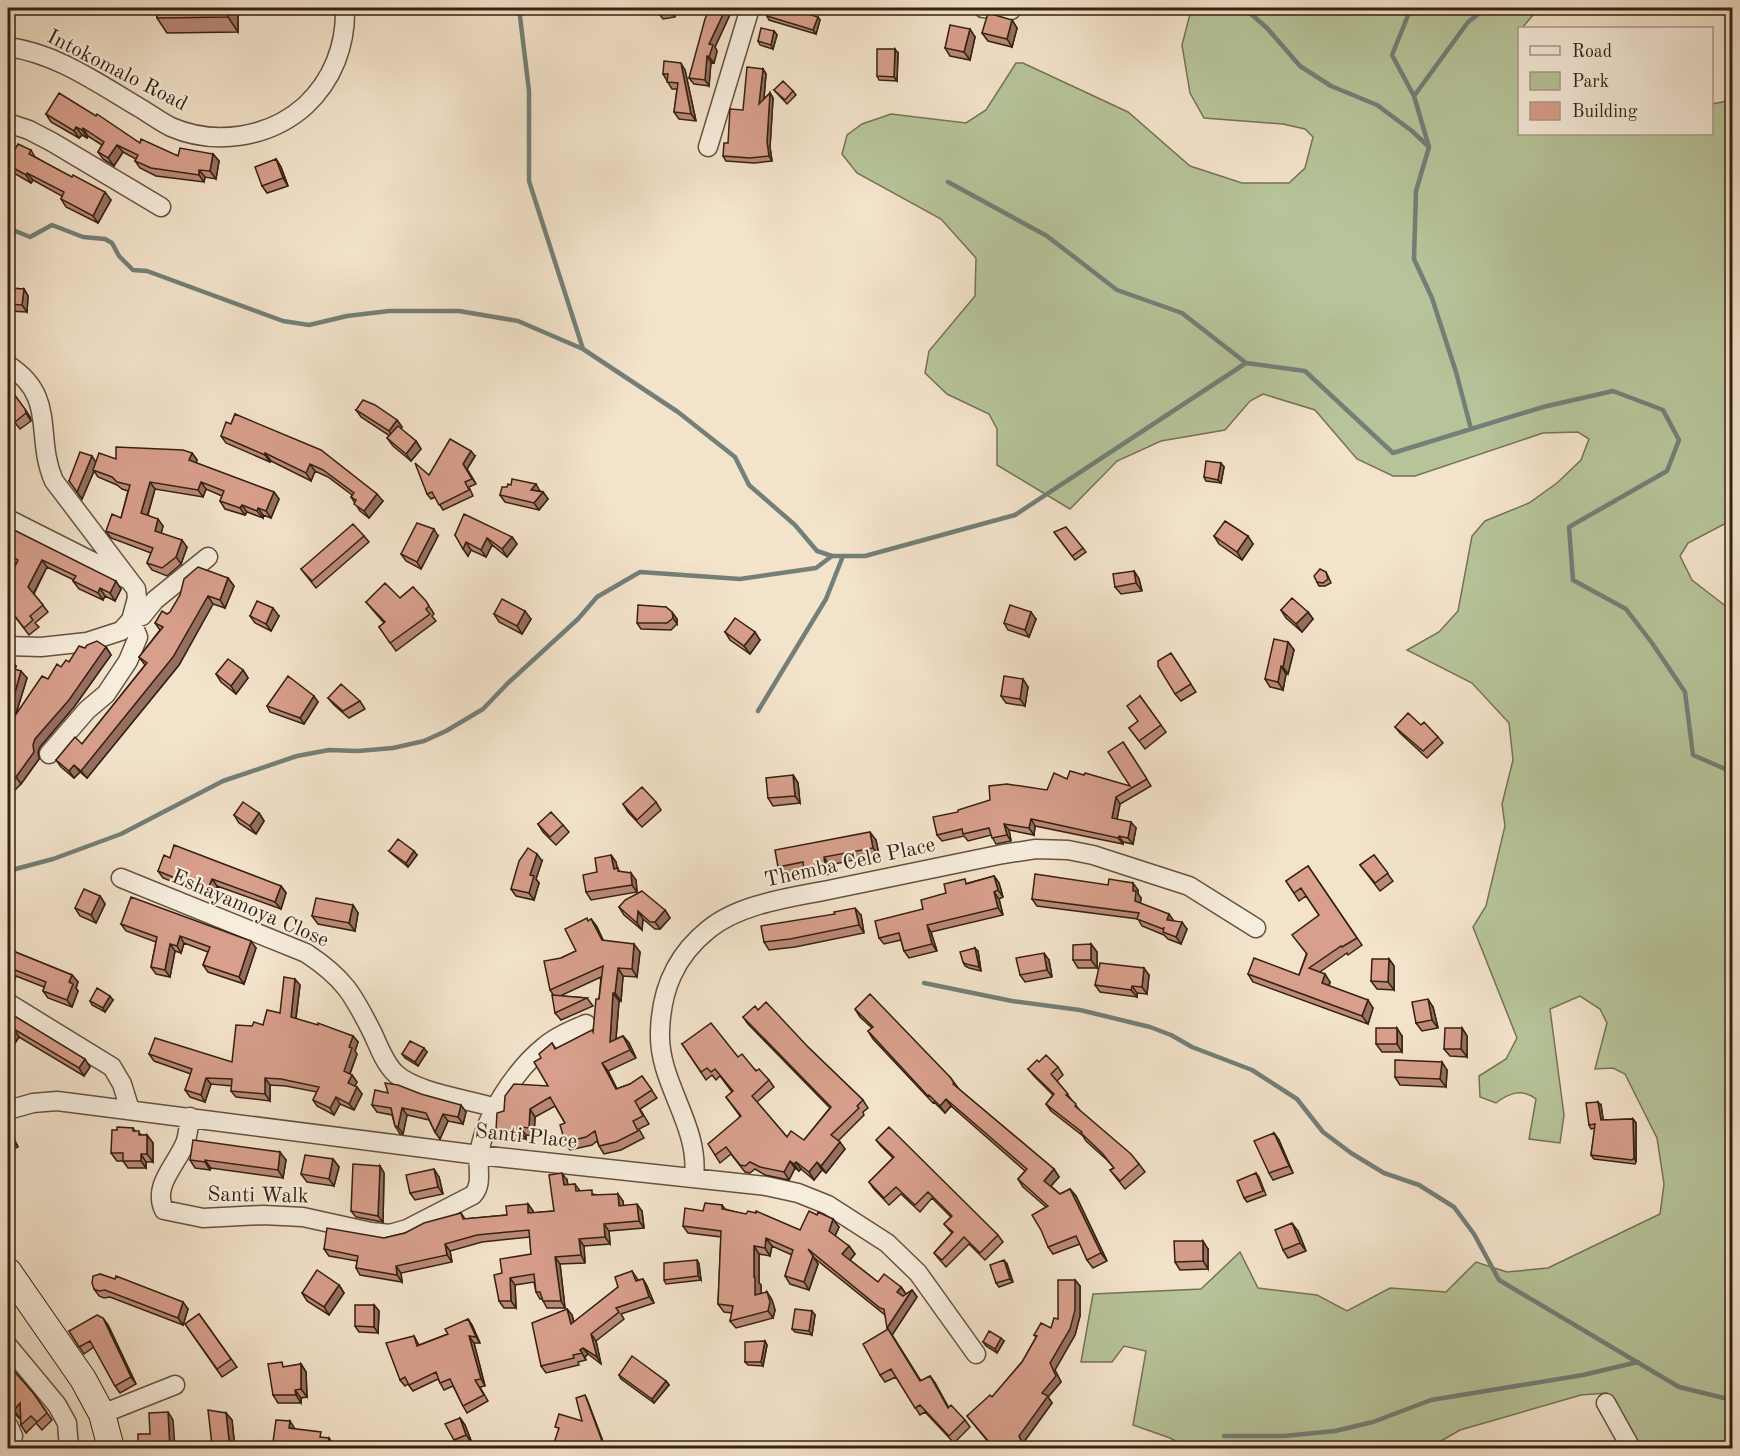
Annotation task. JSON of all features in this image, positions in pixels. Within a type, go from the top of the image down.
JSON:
[{"type":"street","name":"Intokomalo Road","points":[[8,47],[22,49],[51,59],[89,78],[172,127],[204,136],[250,135],[286,120],[299,111],[325,85],[337,61],[343,37],[345,8]]},
{"type":"street","points":[[708,147],[750,8]]},
{"type":"street","points":[[983,8],[1011,10]]},
{"type":"street","points":[[8,123],[52,141],[161,207]]},
{"type":"street","points":[[8,365],[31,385],[39,401],[44,425],[47,465],[54,481],[135,589],[137,598],[131,620],[121,631],[87,642],[41,647],[8,646]]},
{"type":"street","points":[[8,519],[128,580]]},
{"type":"street","points":[[131,620],[142,616],[155,600],[208,557]]},
{"type":"street","points":[[49,754],[105,694],[128,660],[138,637],[131,620]]},
{"type":"street","name":"Themba Cele Place","points":[[693,1177],[695,1164],[691,1135],[665,1064],[660,1035],[661,1017],[672,973],[679,961],[709,929],[747,909],[789,898],[1003,854],[1036,849],[1068,850],[1093,855],[1189,886],[1256,928]]},
{"type":"street","name":"Eshayamoya Close","points":[[120,878],[306,953],[329,969],[343,983],[354,998],[385,1060],[395,1073],[413,1086],[496,1107]]},
{"type":"street","points":[[8,1003],[112,1067],[122,1084],[130,1110]]},
{"type":"street","points":[[479,1155],[484,1134],[496,1107],[516,1076],[545,1046],[561,1035],[586,1024]]},
{"type":"street","name":"Santi Place","points":[[8,1110],[33,1103],[57,1101],[479,1155],[766,1186],[798,1194],[828,1205],[887,1243],[918,1273],[976,1354]]},
{"type":"street","name":"Santi Walk","points":[[190,1117],[186,1140],[160,1189],[159,1200],[164,1210],[203,1218],[263,1215],[303,1217],[390,1234],[407,1229],[473,1195],[478,1189],[479,1155]]},
{"type":"street","points":[[8,1271],[83,1378],[102,1414],[111,1449]]},
{"type":"street","points":[[8,1346],[57,1406],[67,1423],[69,1449]]},
{"type":"street","points":[[102,1414],[175,1385]]},
{"type":"street","points":[[1606,1403],[1631,1449]]},
{"type":"street","points":[[8,1425],[13,1436],[8,1449]]},
{"type":"green space","points":[[1190,8],[1539,8],[1523,27],[1518,27],[1518,135],[1713,135],[1713,104],[1732,100],[1732,520],[1688,543],[1680,556],[1692,580],[1732,611],[1732,1448],[1642,1448],[1607,1393],[1581,1395],[1460,1430],[1429,1448],[1189,1448],[1170,1438],[1133,1425],[1146,1351],[1124,1346],[1112,1362],[1081,1362],[1093,1294],[1201,1289],[1240,1252],[1258,1288],[1317,1295],[1347,1311],[1390,1288],[1446,1292],[1476,1262],[1507,1272],[1548,1268],[1660,1214],[1664,1184],[1657,1138],[1625,1074],[1613,1068],[1595,1069],[1607,1023],[1600,1009],[1580,996],[1550,1009],[1564,1115],[1560,1143],[1529,1139],[1536,1099],[1531,1096],[1516,1093],[1496,1103],[1480,1097],[1479,1076],[1506,1059],[1517,1038],[1473,927],[1486,906],[1505,826],[1502,804],[1513,760],[1509,723],[1472,683],[1407,650],[1439,632],[1458,611],[1472,536],[1485,521],[1529,503],[1557,483],[1581,460],[1589,439],[1578,432],[1543,433],[1415,476],[1393,476],[1357,459],[1315,410],[1263,394],[1250,401],[1225,430],[1161,441],[1117,461],[1070,509],[997,465],[997,429],[989,414],[947,394],[925,373],[929,351],[975,296],[976,258],[941,219],[857,173],[842,154],[847,135],[862,124],[891,114],[966,123],[986,110],[1016,63],[1023,63],[1128,112],[1190,166],[1242,183],[1289,183],[1305,168],[1313,137],[1305,129],[1283,124],[1204,118],[1190,93],[1182,45]]},
{"type":"building","points":[[157,8],[228,8],[228,17],[157,18]]},
{"type":"building","points":[[658,8],[671,8],[672,13],[660,15]]},
{"type":"building","points":[[710,8],[726,8],[709,44],[713,45],[709,57],[707,56],[705,80],[689,78],[705,19]]},
{"type":"building","points":[[769,8],[788,8],[818,17],[813,30],[767,16]]},
{"type":"building","points":[[988,13],[1012,20],[1007,39],[982,33]]},
{"type":"building","points":[[950,25],[970,29],[964,52],[945,48]]},
{"type":"building","points":[[761,28],[774,31],[771,45],[758,41]]},
{"type":"building","points":[[877,49],[895,49],[894,77],[877,76]]},
{"type":"building","points":[[664,61],[681,63],[691,114],[674,112],[678,83],[667,82],[668,74],[663,74]]},
{"type":"building","points":[[747,67],[763,69],[759,104],[770,93],[767,142],[769,156],[750,158],[723,156],[724,143],[728,143],[730,109],[743,110]]},
{"type":"building","points":[[783,81],[793,91],[785,100],[774,90]]},
{"type":"building","points":[[59,93],[96,116],[97,114],[140,143],[141,139],[178,156],[180,148],[213,154],[210,171],[199,170],[199,175],[151,168],[135,161],[138,155],[117,145],[108,158],[98,152],[104,142],[83,128],[82,130],[76,127],[74,131],[46,114]]},
{"type":"building","points":[[18,144],[31,150],[29,154],[105,192],[93,216],[61,199],[64,192],[8,165]]},
{"type":"building","points":[[276,159],[283,178],[262,186],[255,167]]},
{"type":"building","points":[[8,288],[24,289],[22,305],[8,304]]},
{"type":"building","points":[[8,386],[26,413],[15,422],[8,413]]},
{"type":"building","points":[[363,400],[397,420],[389,431],[356,410]]},
{"type":"building","points":[[235,414],[321,450],[377,494],[364,511],[354,504],[356,500],[351,497],[354,493],[323,470],[310,464],[306,473],[265,453],[265,455],[221,436],[226,422],[231,424]]},
{"type":"building","points":[[398,426],[416,441],[406,454],[387,438]]},
{"type":"building","points":[[450,439],[471,451],[463,464],[472,479],[465,482],[469,490],[439,505],[432,492],[427,494],[415,463],[429,475]]},
{"type":"building","points":[[116,447],[183,450],[192,453],[189,460],[274,492],[266,511],[258,508],[257,511],[242,505],[240,508],[220,501],[224,491],[201,482],[198,490],[150,482],[141,513],[158,519],[155,531],[182,540],[176,557],[162,568],[147,563],[153,548],[106,531],[112,514],[121,518],[130,485],[117,482],[112,477],[93,470],[99,453],[116,459]]},
{"type":"building","points":[[80,452],[92,456],[77,492],[69,481]]},
{"type":"building","points":[[1206,461],[1221,463],[1218,480],[1204,477]]},
{"type":"building","points":[[512,479],[536,484],[531,490],[543,492],[534,503],[500,495],[502,487],[511,485]]},
{"type":"building","points":[[464,514],[512,537],[502,549],[487,538],[481,550],[466,542],[463,549],[455,535]]},
{"type":"building","points":[[1225,521],[1248,536],[1237,552],[1214,536]]},
{"type":"building","points":[[417,523],[434,529],[417,562],[401,554]]},
{"type":"building","points":[[353,524],[364,536],[312,581],[301,569]]},
{"type":"building","points":[[8,527],[116,581],[110,593],[100,588],[98,593],[73,581],[76,576],[42,560],[28,587],[43,605],[30,616],[33,620],[24,628],[8,607],[8,581],[18,560],[8,555]]},
{"type":"building","points":[[1066,527],[1083,548],[1072,556],[1054,532]]},
{"type":"building","points":[[198,567],[228,578],[220,600],[208,596],[173,657],[81,771],[74,765],[69,771],[56,760],[75,737],[82,744],[147,663],[139,657],[163,627],[155,623],[162,611],[167,614],[170,612],[180,595],[184,579]]},
{"type":"building","points":[[1320,569],[1326,572],[1328,579],[1323,583],[1317,582],[1314,576]]},
{"type":"building","points":[[1134,571],[1136,583],[1115,587],[1113,574]]},
{"type":"building","points":[[385,583],[400,598],[413,587],[426,601],[429,606],[426,609],[430,614],[390,643],[379,627],[385,622],[366,602]]},
{"type":"building","points":[[1292,598],[1308,612],[1296,624],[1281,610]]},
{"type":"building","points":[[502,599],[525,611],[517,626],[494,614]]},
{"type":"building","points":[[257,601],[273,608],[266,624],[250,616]]},
{"type":"building","points":[[638,605],[666,607],[672,612],[673,618],[667,623],[637,623]]},
{"type":"building","points":[[1010,605],[1031,612],[1025,630],[1004,623]]},
{"type":"building","points":[[735,618],[755,632],[744,646],[725,632]]},
{"type":"building","points":[[1274,639],[1288,642],[1278,682],[1265,679]]},
{"type":"building","points":[[97,641],[106,647],[69,700],[35,739],[34,752],[8,785],[8,726],[42,676],[48,679],[57,664],[61,667],[66,660],[69,662],[79,646],[85,648]]},
{"type":"building","points":[[1171,653],[1191,684],[1175,694],[1158,666],[1158,661]]},
{"type":"building","points":[[228,659],[243,670],[231,686],[216,674]]},
{"type":"building","points":[[8,667],[21,671],[8,717]]},
{"type":"building","points":[[288,676],[314,696],[300,718],[267,706]]},
{"type":"building","points":[[1004,676],[1023,679],[1020,699],[1001,696]]},
{"type":"building","points":[[341,684],[360,701],[343,711],[328,698]]},
{"type":"building","points":[[1140,696],[1161,725],[1139,741],[1129,728],[1138,721],[1127,706]]},
{"type":"building","points":[[1408,713],[1421,725],[1424,722],[1438,737],[1423,751],[1395,727]]},
{"type":"building","points":[[1123,742],[1147,779],[1116,797],[1112,818],[1131,822],[1128,838],[1119,836],[1118,838],[1031,819],[1029,828],[1004,824],[1007,835],[992,838],[989,828],[963,834],[962,829],[937,835],[933,817],[958,812],[958,810],[990,800],[989,786],[1007,784],[1047,790],[1054,773],[1067,779],[1070,771],[1130,786],[1108,752]]},
{"type":"building","points":[[793,775],[795,796],[768,798],[766,778]]},
{"type":"building","points":[[642,787],[656,802],[637,820],[623,804]]},
{"type":"building","points":[[243,802],[259,813],[250,826],[234,815]]},
{"type":"building","points":[[551,812],[563,825],[550,837],[538,824]]},
{"type":"building","points":[[870,832],[873,848],[824,857],[825,866],[804,870],[803,862],[778,867],[775,850]]},
{"type":"building","points":[[398,839],[414,851],[406,863],[389,851]]},
{"type":"building","points":[[174,845],[281,886],[275,902],[212,879],[207,891],[158,871],[164,855],[170,858]]},
{"type":"building","points":[[528,848],[537,854],[530,875],[534,876],[529,893],[511,889],[519,861]]},
{"type":"building","points":[[611,855],[614,869],[618,868],[618,871],[631,873],[632,885],[586,892],[583,875],[597,872],[595,858]]},
{"type":"building","points":[[1374,855],[1388,873],[1375,883],[1360,865]]},
{"type":"building","points":[[1308,866],[1357,938],[1309,968],[1325,974],[1322,983],[1368,1000],[1362,1016],[1248,974],[1254,958],[1299,975],[1307,954],[1292,935],[1319,915],[1301,888],[1294,893],[1286,881]]},
{"type":"building","points":[[1035,874],[1108,885],[1109,879],[1133,883],[1133,891],[1136,891],[1135,901],[1169,914],[1167,920],[1182,922],[1176,937],[1163,932],[1164,927],[1163,929],[1137,919],[1139,913],[1032,899]]},
{"type":"building","points":[[994,876],[998,890],[994,892],[998,908],[927,925],[932,944],[904,951],[899,933],[879,938],[875,921],[923,909],[921,900],[946,893],[944,884],[965,879],[966,884]]},
{"type":"building","points":[[84,889],[100,896],[91,915],[75,908]]},
{"type":"building","points":[[642,891],[665,910],[655,922],[650,922],[638,911],[637,923],[619,907],[625,900]]},
{"type":"building","points":[[131,897],[251,941],[239,977],[203,965],[210,947],[180,936],[177,946],[170,944],[165,970],[151,967],[157,937],[121,924]]},
{"type":"building","points":[[316,898],[353,905],[349,923],[312,916]]},
{"type":"building","points":[[855,908],[859,925],[764,942],[761,926],[835,914],[834,912]]},
{"type":"building","points":[[587,918],[588,921],[591,919],[602,940],[634,944],[632,969],[618,968],[615,993],[613,993],[610,1042],[623,1036],[630,1050],[602,1063],[616,1089],[642,1076],[652,1090],[635,1101],[643,1116],[633,1121],[638,1131],[616,1142],[599,1146],[595,1131],[586,1137],[565,1142],[560,1125],[565,1123],[550,1097],[530,1109],[529,1128],[520,1127],[520,1131],[496,1130],[497,1113],[504,1111],[505,1096],[514,1084],[548,1086],[534,1062],[541,1058],[539,1054],[552,1043],[555,1049],[592,1030],[593,1032],[596,999],[599,999],[603,966],[550,990],[544,961],[561,958],[576,951],[565,929]]},
{"type":"building","points":[[1091,944],[1091,960],[1073,960],[1073,945]]},
{"type":"building","points":[[975,948],[979,967],[963,962],[960,952]]},
{"type":"building","points":[[8,949],[72,975],[69,982],[73,984],[67,1000],[43,991],[46,982],[10,968],[8,975]]},
{"type":"building","points":[[1044,953],[1047,970],[1020,975],[1016,958]]},
{"type":"building","points":[[1372,959],[1389,959],[1388,982],[1371,981]]},
{"type":"building","points":[[1100,963],[1144,968],[1142,987],[1132,986],[1131,990],[1095,985]]},
{"type":"building","points":[[284,977],[295,979],[291,1017],[318,1025],[318,1023],[353,1036],[349,1047],[352,1048],[344,1071],[352,1075],[348,1083],[357,1087],[349,1104],[336,1097],[330,1108],[313,1100],[319,1087],[265,1078],[265,1094],[231,1091],[232,1079],[206,1078],[201,1095],[185,1090],[192,1069],[149,1054],[155,1038],[232,1062],[236,1025],[252,1026],[254,1022],[263,1025],[267,1010],[280,1013]]},
{"type":"building","points":[[97,988],[110,996],[103,1008],[90,1001]]},
{"type":"building","points":[[870,994],[950,1077],[953,1084],[1054,1169],[1044,1181],[1060,1194],[1070,1189],[1101,1253],[1087,1260],[1076,1236],[1048,1247],[1032,1215],[1048,1206],[1018,1179],[1027,1169],[946,1099],[940,1106],[928,1096],[868,1031],[873,1027],[855,1009]]},
{"type":"building","points":[[552,995],[587,998],[555,1013]]},
{"type":"building","points":[[1428,999],[1432,1020],[1416,1023],[1412,1002]]},
{"type":"building","points":[[766,1002],[808,1047],[863,1100],[857,1106],[859,1108],[831,1135],[840,1142],[821,1166],[817,1162],[809,1172],[796,1162],[794,1164],[790,1161],[784,1172],[760,1167],[750,1162],[745,1166],[740,1165],[726,1147],[715,1155],[708,1144],[741,1116],[726,1097],[733,1091],[715,1069],[711,1072],[707,1068],[701,1072],[682,1044],[711,1023],[738,1057],[742,1054],[756,1071],[759,1069],[769,1080],[752,1096],[787,1137],[791,1131],[804,1140],[831,1107],[743,1017],[755,1006],[758,1010]]},
{"type":"building","points":[[8,1012],[85,1059],[79,1068],[14,1029],[10,1035],[8,1034]]},
{"type":"building","points":[[1376,1028],[1397,1028],[1397,1044],[1376,1044]]},
{"type":"building","points":[[1445,1028],[1462,1028],[1461,1049],[1444,1049]]},
{"type":"building","points":[[410,1041],[424,1048],[415,1062],[402,1054]]},
{"type":"building","points":[[1046,1055],[1058,1067],[1051,1074],[1068,1094],[1066,1095],[1076,1104],[1075,1106],[1131,1154],[1139,1164],[1120,1181],[1110,1170],[1114,1168],[1082,1132],[1046,1104],[1054,1094],[1028,1069]]},
{"type":"building","points":[[1395,1060],[1442,1062],[1440,1079],[1395,1077]]},
{"type":"building","points":[[385,1083],[461,1105],[458,1117],[443,1114],[435,1132],[426,1113],[402,1108],[398,1127],[395,1126],[391,1108],[372,1105],[375,1090],[388,1093]]},
{"type":"building","points":[[1598,1102],[1601,1120],[1633,1119],[1634,1158],[1632,1160],[1591,1155],[1595,1124],[1589,1125],[1586,1103]]},
{"type":"building","points":[[117,1127],[133,1128],[133,1131],[139,1131],[139,1135],[147,1135],[147,1154],[141,1154],[141,1161],[123,1161],[123,1153],[111,1153],[112,1130],[117,1130]]},
{"type":"building","points":[[889,1127],[998,1235],[980,1253],[964,1237],[942,1260],[934,1253],[953,1232],[944,1224],[952,1216],[928,1192],[915,1205],[896,1187],[884,1198],[869,1182],[894,1157],[876,1140]]},
{"type":"building","points":[[8,1129],[12,1139],[8,1142]]},
{"type":"building","points":[[1274,1133],[1289,1166],[1269,1173],[1254,1141]]},
{"type":"building","points":[[193,1140],[280,1152],[278,1170],[190,1160]]},
{"type":"building","points":[[305,1155],[333,1159],[329,1179],[301,1174]]},
{"type":"building","points":[[353,1164],[380,1166],[378,1216],[351,1211]]},
{"type":"building","points":[[434,1169],[438,1187],[410,1193],[406,1175]]},
{"type":"building","points":[[562,1173],[564,1185],[575,1184],[576,1191],[592,1190],[592,1195],[618,1194],[619,1206],[637,1204],[639,1221],[604,1224],[605,1237],[579,1239],[581,1255],[555,1257],[561,1301],[543,1301],[540,1292],[536,1292],[534,1274],[510,1278],[511,1301],[499,1301],[494,1275],[502,1273],[500,1259],[531,1254],[529,1230],[477,1235],[445,1244],[447,1255],[396,1266],[397,1275],[356,1268],[358,1256],[324,1249],[327,1228],[384,1238],[405,1233],[424,1223],[461,1213],[463,1219],[507,1215],[506,1206],[528,1204],[528,1213],[554,1211],[549,1175]]},
{"type":"building","points":[[1256,1173],[1263,1191],[1244,1198],[1237,1181]]},
{"type":"building","points":[[705,1203],[722,1205],[722,1209],[746,1214],[748,1211],[756,1213],[756,1211],[800,1230],[809,1211],[817,1215],[818,1212],[833,1219],[829,1231],[849,1246],[842,1254],[878,1282],[884,1274],[901,1287],[897,1292],[903,1296],[912,1290],[887,1328],[884,1309],[808,1249],[813,1256],[804,1282],[785,1276],[793,1250],[766,1238],[765,1248],[754,1246],[754,1277],[755,1295],[767,1292],[770,1302],[768,1311],[730,1321],[733,1306],[718,1304],[721,1231],[683,1226],[685,1208],[703,1211]]},
{"type":"building","points":[[1292,1223],[1300,1243],[1283,1250],[1275,1230]]},
{"type":"building","points":[[1174,1241],[1203,1241],[1203,1261],[1175,1262]]},
{"type":"building","points":[[697,1260],[698,1276],[664,1280],[664,1263]]},
{"type":"building","points":[[1004,1260],[1010,1279],[996,1283],[990,1265]]},
{"type":"building","points":[[317,1270],[339,1285],[324,1307],[302,1293]]},
{"type":"building","points":[[632,1271],[636,1281],[643,1279],[649,1297],[616,1308],[619,1312],[591,1334],[597,1357],[583,1348],[580,1350],[582,1353],[573,1355],[574,1358],[541,1366],[532,1323],[567,1309],[571,1324],[618,1287],[615,1277]]},
{"type":"building","points":[[100,1274],[115,1279],[116,1276],[183,1302],[178,1318],[105,1290],[94,1289],[93,1276]]},
{"type":"building","points":[[1058,1280],[1075,1280],[1075,1310],[1070,1329],[1050,1363],[1056,1376],[1042,1393],[1048,1396],[1019,1436],[1025,1449],[995,1449],[967,1416],[990,1395],[992,1397],[1022,1362],[1037,1336],[1034,1335],[1041,1323],[1051,1328],[1054,1318],[1058,1319]]},
{"type":"building","points":[[355,1305],[374,1305],[374,1327],[355,1326]]},
{"type":"building","points":[[795,1309],[812,1311],[809,1331],[792,1329]]},
{"type":"building","points":[[199,1314],[231,1359],[217,1369],[185,1324]]},
{"type":"building","points":[[97,1315],[103,1318],[131,1377],[115,1386],[90,1341],[79,1347],[69,1331]]},
{"type":"building","points":[[468,1319],[476,1337],[469,1336],[481,1379],[475,1380],[484,1395],[463,1406],[450,1379],[440,1383],[436,1372],[409,1385],[405,1377],[400,1380],[386,1343],[414,1336],[417,1346],[448,1334],[445,1329]]},
{"type":"building","points":[[888,1329],[920,1381],[930,1376],[948,1408],[951,1405],[965,1420],[949,1436],[920,1405],[915,1408],[891,1369],[880,1375],[863,1344]]},
{"type":"building","points":[[989,1331],[1001,1338],[995,1349],[983,1342]]},
{"type":"building","points":[[765,1341],[761,1362],[745,1362],[745,1342]]},
{"type":"building","points":[[632,1356],[666,1381],[652,1399],[619,1375]]},
{"type":"building","points":[[282,1362],[283,1367],[301,1364],[301,1389],[295,1390],[296,1395],[273,1395],[268,1364]]},
{"type":"building","points":[[8,1364],[47,1413],[37,1422],[31,1416],[21,1425],[20,1403],[14,1410],[8,1404]]},
{"type":"building","points":[[585,1395],[605,1449],[552,1449],[559,1428],[555,1427],[559,1414],[582,1421],[576,1398]]},
{"type":"building","points":[[208,1410],[226,1413],[230,1448],[212,1445]]},
{"type":"building","points":[[168,1412],[170,1449],[138,1449],[138,1434],[150,1434],[149,1413]]},
{"type":"building","points":[[460,1418],[466,1435],[454,1440],[445,1424]]},
{"type":"building","points":[[276,1420],[290,1421],[289,1428],[321,1432],[320,1437],[329,1438],[327,1449],[272,1449]]},
{"type":"waterway","points":[[519,8],[529,91],[529,181],[583,349]]},
{"type":"waterway","points":[[1244,8],[1267,28],[1300,66],[1331,86],[1377,105],[1429,147]]},
{"type":"waterway","points":[[1411,8],[1392,55],[1414,96],[1429,147],[1416,191],[1414,259],[1432,298],[1456,372],[1471,429]]},
{"type":"waterway","points":[[1414,96],[1468,22],[1486,8]]},
{"type":"waterway","points":[[948,182],[1047,236],[1117,290],[1182,313],[1246,363]]},
{"type":"waterway","points":[[8,228],[30,237],[52,225],[83,237],[105,239],[112,243],[119,256],[133,270],[147,271],[283,321],[309,325],[347,316],[389,311],[459,311],[518,321],[583,349],[678,412],[735,457],[749,485],[795,525],[817,551],[832,556],[865,556],[1015,515],[1246,363],[1305,371],[1393,453],[1543,407],[1613,391],[1663,410],[1679,440],[1667,471],[1569,527],[1573,580],[1626,609],[1685,692],[1693,755],[1732,772]]},
{"type":"waterway","points":[[8,871],[53,859],[121,834],[223,781],[297,756],[329,750],[358,751],[393,748],[424,741],[446,731],[483,709],[578,619],[597,597],[640,572],[740,579],[816,568],[832,556]]},
{"type":"waterway","points":[[758,711],[826,599],[843,556]]},
{"type":"waterway","points":[[924,983],[1012,1001],[1080,1010],[1150,1027],[1171,1035],[1192,1047],[1252,1070],[1297,1099],[1323,1132],[1351,1153],[1384,1173],[1419,1185],[1454,1207],[1474,1234],[1499,1280],[1679,1387],[1732,1400]]},
{"type":"waterway","points":[[1224,1436],[1284,1436],[1335,1431],[1373,1422],[1431,1400],[1583,1375],[1638,1362]]}]
